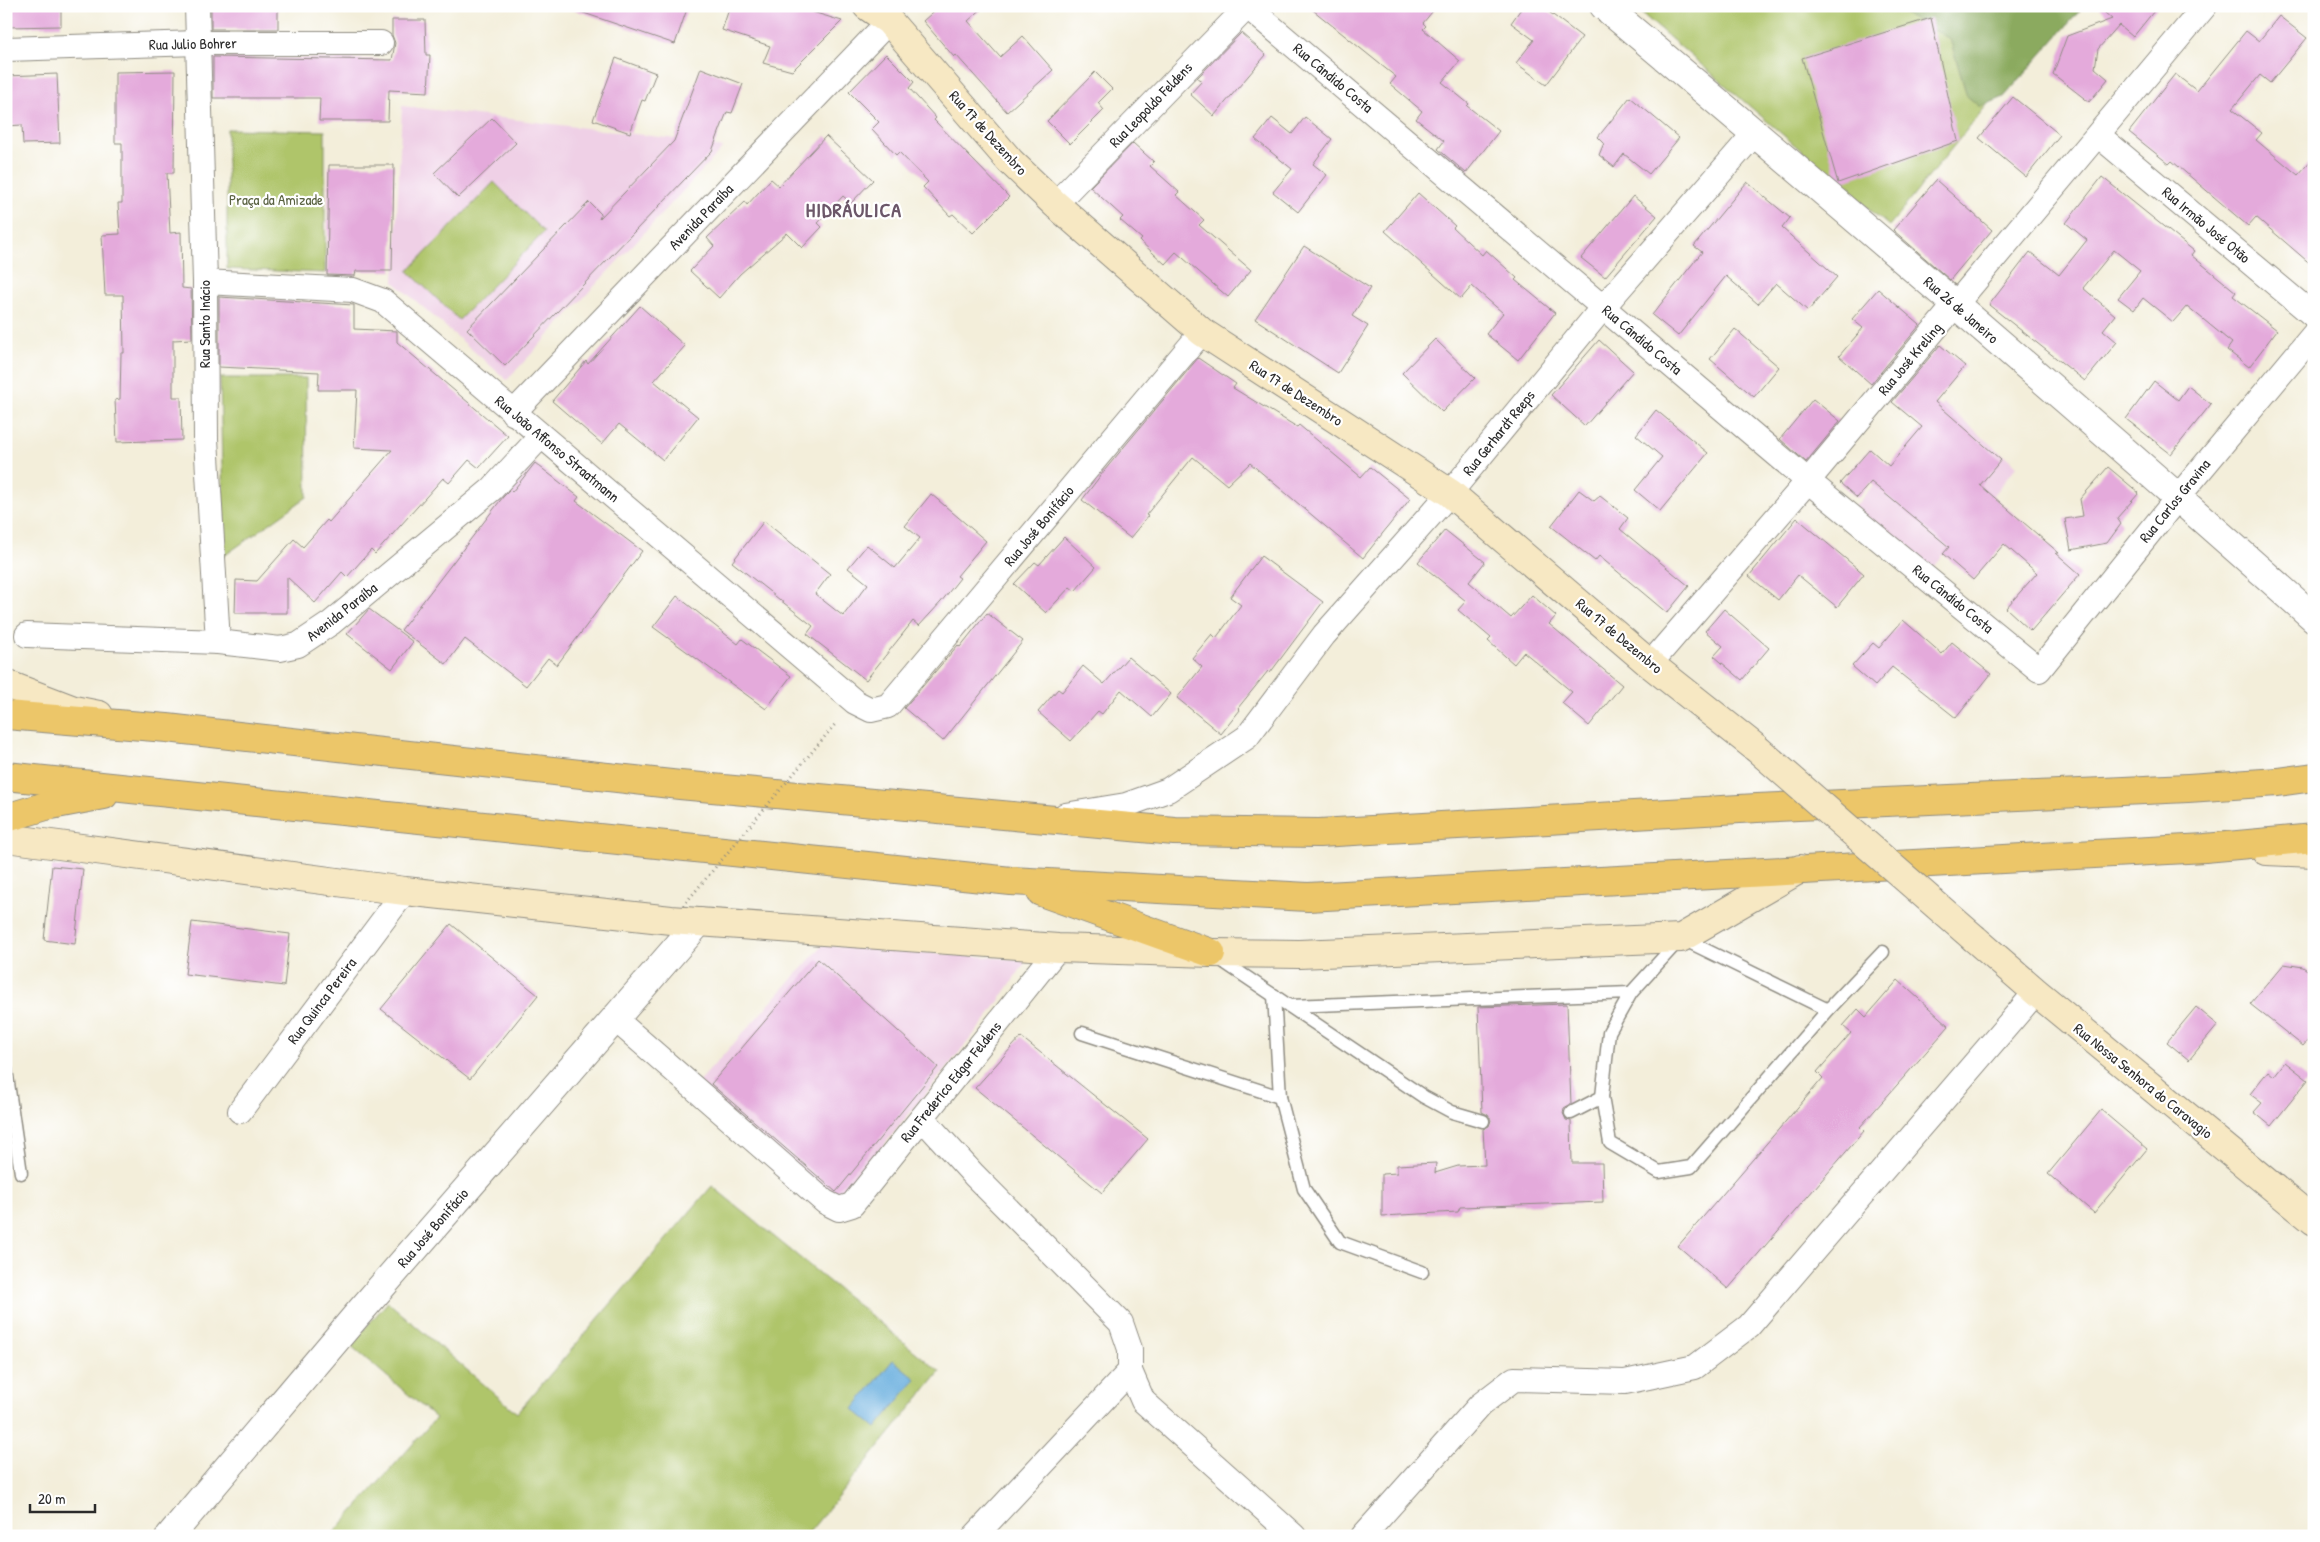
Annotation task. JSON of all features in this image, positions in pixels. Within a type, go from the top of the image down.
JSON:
[{"type":"highway","points":[[6,715],[167,728],[680,785],[1174,831],[1319,833],[1758,808],[2188,788],[2278,782],[2314,777]]},
{"type":"highway","points":[[6,776],[1011,881],[1308,897],[2205,848],[2314,838]]},
{"type":"highway","points":[[6,818],[46,806],[130,790]]},
{"type":"highway","points":[[1011,881],[1211,952]]},
{"type":"main road","name":"Rua 17 de Dezembro","points":[[866,6],[889,22],[1010,161],[1055,204],[1202,332],[1450,493],[1650,664],[1756,748],[1975,939]]},
{"type":"main road","points":[[6,684],[74,710],[167,728]]},
{"type":"main road","points":[[6,838],[405,891],[691,914],[1058,948],[1298,954],[1682,938],[1800,869]]},
{"type":"main road","points":[[2205,848],[2314,853]]},
{"type":"main road","name":"Rua Nossa Senhora do Caravagio","points":[[1975,939],[2036,992],[2314,1221]]},
{"type":"street","name":"Rua Santo Inácio","points":[[196,6],[205,282],[206,439],[218,642]]},
{"type":"street","name":"Rua Leopoldo Feldens","points":[[1055,204],[1248,6]]},
{"type":"street","name":"Rua Cândido Costa","points":[[1248,6],[1808,481],[2039,670]]},
{"type":"street","name":"Rua 26 de Janeiro","points":[[1604,6],[1755,133],[2178,497],[2314,618]]},
{"type":"street","name":"Rua José Kreling","points":[[1650,664],[1808,481],[2206,6]]},
{"type":"street","name":"Avenida Paraíba","points":[[513,413],[889,22]]},
{"type":"street","name":"Rua Julio Bohrer","points":[[6,49],[198,43],[381,43]]},
{"type":"street","name":"Rua Gerhardt Reeps","points":[[1028,818],[1075,814],[1126,805],[1168,790],[1248,737],[1324,635],[1450,493],[1604,306],[1755,133]]},
{"type":"street","name":"Rua Irmão José Otão","points":[[2098,135],[2314,316]]},
{"type":"street","name":"Rua João Affonso Straatmann","points":[[205,282],[353,290],[383,301],[855,702],[871,710]]},
{"type":"street","name":"Rua José Bonifácio","points":[[871,710],[888,706],[1202,332]]},
{"type":"street","name":"Rua Carlos Gravina","points":[[2039,670],[2178,497],[2314,334]]},
{"type":"street","name":"Avenida Paraíba","points":[[27,635],[218,642],[280,649],[298,645],[331,624],[492,489],[542,436]]},
{"type":"street","name":"Rua Quinca Pereira","points":[[240,1111],[405,891]]},
{"type":"street","name":"Rua José Bonifácio","points":[[170,1536],[357,1314],[615,1019],[691,914]]},
{"type":"street","name":"Rua Frederico Edgar Feldens","points":[[615,1019],[825,1202],[839,1210],[852,1205],[1058,948]]},
{"type":"street","points":[[1363,1536],[1480,1405],[1514,1379],[1625,1382],[1695,1366],[1749,1326],[2036,992]]},
{"type":"street","points":[[922,1118],[974,1175],[1121,1323],[1130,1349],[1130,1371],[1143,1401],[1294,1536]]},
{"type":"street","points":[[975,1536],[1130,1371]]},
{"type":"lane","points":[[1828,1010],[1682,938],[1631,993],[1609,1032],[1602,1097],[1610,1143],[1660,1172],[1691,1167],[1828,1010],[1883,952]]},
{"type":"lane","points":[[1211,952],[1424,1097],[1452,1112],[1483,1121]]},
{"type":"lane","points":[[1290,1006],[1631,993]]},
{"type":"lane","points":[[1274,995],[1280,1097],[1304,1189],[1340,1242],[1422,1272]]},
{"type":"lane","points":[[1082,1033],[1280,1097]]},
{"type":"lane","points":[[6,1069],[21,1173]]},
{"type":"lane","points":[[1571,1113],[1602,1097]]},
{"type":"path","points":[[691,914],[837,722]]},
{"type":"shaded area","points":[[402,106],[676,139],[723,148],[507,380],[394,282]]},
{"type":"shaded area","points":[[1943,403],[2017,466],[1928,573],[1853,509]]},
{"type":"shaded area","points":[[823,945],[1027,960],[987,1018],[836,1204],[696,1085]]},
{"type":"green space","points":[[1633,6],[2067,6],[1889,226]]},
{"type":"green space","points":[[1897,6],[2084,6],[2004,97],[1980,107],[1967,96],[1950,39],[1898,10]]},
{"type":"green space","name":"Praça da Amizade","points":[[227,129],[325,131],[325,273],[227,269]]},
{"type":"green space","points":[[494,182],[544,232],[459,320],[408,271]]},
{"type":"green space","points":[[220,378],[306,378],[307,497],[224,556]]},
{"type":"green space","points":[[712,1186],[940,1372],[806,1536],[331,1536],[436,1418],[350,1345],[388,1302],[517,1413]]},
{"type":"water","points":[[893,1360],[916,1379],[876,1428],[853,1409]]},
{"type":"building","points":[[7,6],[61,6],[61,26],[7,27]]},
{"type":"building","points":[[211,6],[278,6],[278,29],[211,29]]},
{"type":"building","points":[[573,6],[688,6],[675,44],[572,9]]},
{"type":"building","points":[[730,6],[793,6],[842,21],[792,71],[763,63],[770,46],[722,30]]},
{"type":"building","points":[[940,6],[985,6],[968,21],[1000,57],[1023,36],[1053,70],[1007,112],[956,55],[954,57],[923,21]]},
{"type":"building","points":[[1308,6],[1437,6],[1423,23],[1426,26],[1423,29],[1460,61],[1442,82],[1469,104],[1467,106],[1499,131],[1466,173],[1438,149],[1444,141],[1416,119],[1422,111],[1390,84],[1396,77]]},
{"type":"building","points":[[1523,6],[1541,6],[1582,37],[1546,85],[1516,63],[1534,40],[1511,23]]},
{"type":"building","points":[[2097,6],[2158,6],[2133,37],[2119,25],[2098,49],[2095,68],[2108,79],[2089,102],[2053,74],[2067,36],[2112,19]]},
{"type":"building","points":[[2279,16],[2307,38],[2270,83],[2260,75],[2232,109],[2262,133],[2256,140],[2298,175],[2314,157],[2314,267],[2256,217],[2248,226],[2172,161],[2169,164],[2129,132],[2175,74],[2197,91],[2246,31],[2259,41]]},
{"type":"building","points":[[1931,18],[1958,141],[1838,183],[1802,58]]},
{"type":"building","points":[[392,20],[425,20],[426,55],[430,55],[428,92],[389,90],[388,121],[319,121],[320,98],[213,98],[213,57],[392,60],[395,43],[392,35]]},
{"type":"building","points":[[1241,33],[1266,55],[1214,116],[1190,94],[1202,81],[1197,78]]},
{"type":"building","points":[[886,54],[914,82],[909,88],[936,118],[934,120],[1009,197],[973,233],[953,214],[950,216],[923,187],[928,182],[899,152],[896,155],[872,129],[879,122],[849,92]]},
{"type":"building","points":[[616,58],[656,73],[645,101],[642,100],[630,133],[593,120]]},
{"type":"building","points":[[701,68],[743,84],[732,113],[727,112],[712,151],[505,366],[467,329],[589,202],[601,214],[599,219],[674,141]]},
{"type":"building","points":[[175,71],[174,173],[167,173],[170,233],[181,232],[182,288],[191,289],[192,339],[173,340],[173,397],[181,397],[182,440],[117,442],[115,400],[120,399],[121,353],[124,353],[123,295],[105,295],[102,235],[120,234],[118,203],[122,203],[122,143],[115,143],[115,72]]},
{"type":"building","points":[[1095,72],[1112,89],[1098,103],[1104,110],[1070,144],[1047,121]]},
{"type":"building","points":[[57,74],[60,143],[23,144],[22,125],[6,126],[6,76]]},
{"type":"building","points":[[1630,97],[1679,138],[1649,174],[1624,154],[1614,167],[1599,155],[1604,143],[1598,137]]},
{"type":"building","points":[[2013,97],[2060,135],[2026,177],[1979,138]]},
{"type":"building","points":[[1305,117],[1332,139],[1313,164],[1327,175],[1298,212],[1273,192],[1292,169],[1255,139],[1272,118],[1292,134]]},
{"type":"building","points":[[492,118],[516,143],[458,198],[434,173]]},
{"type":"building","points":[[826,136],[873,180],[851,203],[843,196],[818,223],[822,227],[802,248],[787,233],[740,274],[719,298],[690,271],[714,246],[707,238],[745,202],[747,205],[771,179],[779,186]]},
{"type":"building","points":[[1133,143],[1154,162],[1150,166],[1179,192],[1176,195],[1204,220],[1199,225],[1251,270],[1228,297],[1176,252],[1165,264],[1140,241],[1142,239],[1120,220],[1123,217],[1090,187]]},
{"type":"building","points":[[329,165],[394,165],[392,271],[356,271],[355,276],[327,275]]},
{"type":"building","points":[[2102,177],[2194,251],[2191,255],[2236,292],[2233,296],[2277,330],[2249,367],[2227,350],[2232,343],[2187,306],[2173,322],[2143,298],[2134,310],[2118,298],[2140,271],[2114,250],[2083,288],[2115,315],[2103,330],[2117,342],[2085,381],[1989,305],[2030,252],[2059,275],[2087,240],[2066,223]]},
{"type":"building","points":[[1936,180],[1992,230],[1950,280],[1893,230]]},
{"type":"building","points":[[1747,182],[1790,218],[1782,228],[1837,277],[1808,311],[1776,283],[1758,304],[1726,276],[1678,336],[1652,315],[1702,252],[1694,246]]},
{"type":"building","points":[[1418,193],[1455,226],[1453,228],[1482,255],[1486,250],[1517,278],[1515,280],[1555,313],[1518,360],[1486,334],[1503,313],[1472,286],[1461,299],[1385,231]]},
{"type":"building","points":[[1633,196],[1657,216],[1605,277],[1581,258]]},
{"type":"building","points":[[1304,246],[1370,288],[1352,316],[1368,326],[1338,373],[1255,319]]},
{"type":"building","points":[[1878,289],[1920,325],[1871,384],[1839,356],[1863,328],[1852,319]]},
{"type":"building","points":[[219,297],[354,305],[354,329],[397,331],[397,342],[508,436],[479,468],[469,460],[449,483],[443,478],[375,554],[371,550],[347,577],[342,572],[315,603],[287,577],[287,613],[235,613],[236,580],[257,581],[294,539],[303,547],[327,520],[329,522],[392,450],[354,448],[357,390],[318,390],[319,372],[219,367]]},
{"type":"building","points":[[640,306],[685,346],[654,381],[698,417],[663,460],[619,424],[602,444],[552,401],[586,361],[588,364]]},
{"type":"building","points":[[1735,329],[1779,367],[1754,397],[1710,359]]},
{"type":"building","points":[[1435,339],[1475,378],[1442,412],[1402,373]]},
{"type":"building","points":[[1599,340],[1633,371],[1585,426],[1551,395]]},
{"type":"building","points":[[1940,345],[1965,366],[1935,402],[2001,460],[1980,485],[2059,553],[2056,553],[2080,574],[2031,631],[2006,608],[2037,573],[2004,544],[1973,580],[1943,554],[1949,547],[1871,482],[1857,498],[1840,483],[1870,449],[1889,466],[1922,427],[1892,402]]},
{"type":"building","points":[[1198,358],[1236,384],[1233,388],[1297,427],[1299,425],[1361,477],[1370,467],[1410,499],[1363,558],[1250,463],[1227,485],[1193,457],[1130,538],[1082,500]]},
{"type":"building","points":[[2154,381],[2178,400],[2188,386],[2211,404],[2171,454],[2126,419]]},
{"type":"building","points":[[1813,399],[1840,421],[1806,462],[1780,439]]},
{"type":"building","points":[[1656,410],[1708,453],[1660,511],[1635,490],[1662,457],[1636,435]]},
{"type":"building","points":[[535,463],[579,497],[576,501],[642,551],[557,665],[548,658],[526,686],[465,639],[446,664],[401,630],[503,497],[510,490],[512,492]]},
{"type":"building","points":[[2108,467],[2139,493],[2117,518],[2121,524],[2107,543],[2071,550],[2065,519],[2083,516],[2080,499]]},
{"type":"building","points":[[1579,490],[1594,501],[1600,496],[1628,518],[1620,529],[1689,586],[1667,613],[1599,556],[1595,561],[1551,526]]},
{"type":"building","points":[[931,494],[986,541],[957,576],[960,578],[941,602],[919,626],[913,621],[866,680],[807,634],[813,626],[732,562],[764,521],[830,574],[815,594],[843,616],[868,584],[848,568],[867,545],[895,568],[920,538],[905,526]]},
{"type":"building","points":[[1797,518],[1864,574],[1837,607],[1798,575],[1778,600],[1749,576]]},
{"type":"building","points":[[1445,530],[1485,562],[1469,582],[1511,618],[1532,595],[1556,616],[1549,624],[1622,685],[1589,726],[1562,703],[1572,692],[1524,652],[1514,664],[1488,641],[1491,638],[1458,610],[1466,601],[1418,562]]},
{"type":"building","points":[[1064,537],[1096,567],[1075,591],[1070,587],[1046,613],[1014,584],[1035,562],[1039,565]]},
{"type":"building","points":[[1261,556],[1323,602],[1270,673],[1268,671],[1238,708],[1240,710],[1221,734],[1177,698],[1202,667],[1192,658],[1212,634],[1216,638],[1241,605],[1230,597]]},
{"type":"building","points":[[677,596],[738,644],[742,639],[791,676],[766,709],[653,627]]},
{"type":"building","points":[[369,609],[413,642],[392,669],[347,634]]},
{"type":"building","points":[[1724,609],[1769,648],[1742,680],[1714,656],[1723,646],[1705,631]]},
{"type":"building","points":[[987,613],[1023,641],[943,741],[904,708],[958,645],[960,647]]},
{"type":"building","points":[[1903,620],[1942,654],[1952,642],[1991,674],[1956,718],[1892,667],[1875,686],[1852,666],[1873,643],[1879,648]]},
{"type":"building","points":[[1128,657],[1171,694],[1152,717],[1121,690],[1102,714],[1098,711],[1071,741],[1038,712],[1058,689],[1062,692],[1083,666],[1104,684]]},
{"type":"building","points":[[52,866],[83,869],[75,944],[44,940]]},
{"type":"building","points":[[192,922],[290,934],[284,986],[185,974]]},
{"type":"building","points":[[451,924],[538,995],[470,1079],[381,1009]]},
{"type":"building","points":[[818,959],[938,1067],[836,1192],[711,1084]]},
{"type":"building","points":[[2284,964],[2303,967],[2314,975],[2314,1033],[2303,1046],[2250,1004]]},
{"type":"building","points":[[1898,980],[1949,1026],[1860,1127],[1864,1131],[1728,1289],[1678,1246],[1823,1078],[1817,1072],[1851,1033],[1843,1026],[1858,1009],[1866,1017]]},
{"type":"building","points":[[1567,1004],[1571,1104],[1564,1108],[1563,1113],[1566,1120],[1571,1121],[1572,1163],[1602,1163],[1603,1202],[1460,1207],[1458,1212],[1382,1216],[1382,1174],[1397,1173],[1397,1165],[1436,1163],[1435,1173],[1458,1166],[1485,1165],[1483,1129],[1489,1126],[1491,1120],[1488,1115],[1482,1112],[1478,1007]]},
{"type":"building","points":[[2196,1007],[2218,1025],[2189,1060],[2167,1042]]},
{"type":"building","points":[[1021,1037],[1148,1139],[1102,1193],[975,1088]]},
{"type":"building","points":[[2285,1062],[2308,1080],[2271,1126],[2254,1112],[2262,1103],[2250,1094],[2268,1071],[2274,1076]]},
{"type":"building","points":[[2101,1110],[2147,1149],[2094,1213],[2048,1174]]},
{"type":"district","name":"HIDRÁULICA","points":[[854,210]]}]
